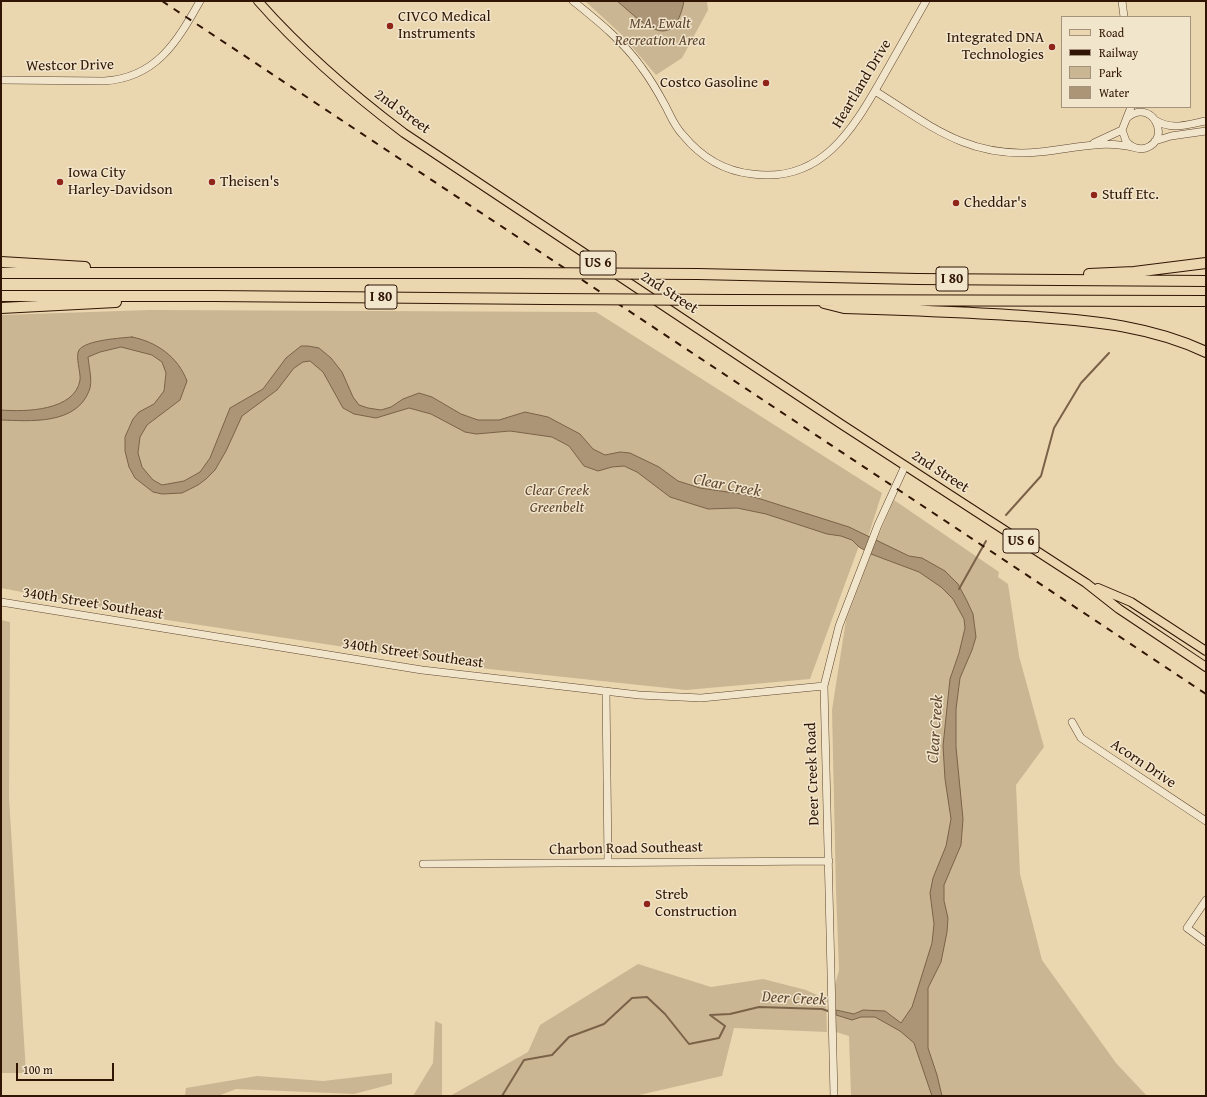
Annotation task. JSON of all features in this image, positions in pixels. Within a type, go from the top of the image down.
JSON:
[{"type":"highway","points":[[1,262],[221,273]]},
{"type":"highway","points":[[1003,280],[1134,272],[1206,263]]},
{"type":"highway","name":"I 80","points":[[1,273],[698,274],[1003,280],[1206,281]]},
{"type":"highway","name":"I 80","points":[[1,296],[1206,301]]},
{"type":"highway","points":[[1,308],[214,296]]},
{"type":"highway","points":[[806,299],[844,308],[995,313],[1107,323],[1148,331],[1176,339],[1206,352]]},
{"type":"main road","name":"2nd Street","points":[[258,1],[318,64],[404,133],[634,288],[1086,583],[1119,609],[1206,667]]},
{"type":"main road","name":"2nd Street","points":[[1086,583],[1131,602],[1206,651]]},
{"type":"street","name":"Westcor Drive","points":[[1,80],[104,81],[118,80],[132,76],[149,66],[166,53],[176,41],[200,1]]},
{"type":"street","name":"Heartland Drive","points":[[573,1],[630,52],[656,90],[674,124],[690,144],[711,160],[734,171],[758,175],[771,175],[801,169],[813,164],[833,150],[843,140],[875,91],[926,1]]},
{"type":"street","points":[[1122,1],[1124,16]]},
{"type":"street","points":[[875,91],[946,135],[987,151],[1006,153],[1040,152],[1092,144],[1120,144],[1136,148],[1147,147],[1155,141],[1170,136],[1206,131]]},
{"type":"street","points":[[1092,144],[1122,130],[1131,108]]},
{"type":"street","points":[[1127,118],[1144,110],[1161,124],[1175,127],[1206,121]]},
{"type":"street","points":[[1155,120],[1158,130],[1155,141]]},
{"type":"street","points":[[1122,130],[1126,141],[1136,148]]},
{"type":"street","name":"Deer Creek Road","points":[[834,1096],[824,686],[839,626],[860,568],[905,466]]},
{"type":"street","name":"340th Street Southeast","points":[[1,602],[422,670],[639,695],[701,698],[824,686]]},
{"type":"street","points":[[606,691],[608,863]]},
{"type":"street","name":"Acorn Drive","points":[[1072,722],[1081,738],[1206,821]]},
{"type":"street","name":"Charbon Road Southeast","points":[[423,864],[829,861]]},
{"type":"street","points":[[1206,900],[1187,928],[1206,942]]},
{"type":"green space","name":"M.A. Ewalt Recreation Area","points":[[585,1],[707,1],[708,10],[682,58],[656,75],[621,34]]},
{"type":"green space","name":"Clear Creek Greenbelt","points":[[150,310],[596,312],[882,493],[868,537],[863,535],[810,679],[686,690],[489,669],[167,620],[1,588],[1,315]]},
{"type":"green space","points":[[894,500],[999,572],[998,577],[1008,584],[1019,656],[1044,747],[1016,785],[1020,874],[1042,960],[1116,1063],[1147,1096],[851,1096],[849,1036],[836,1032],[836,1015],[844,1018],[848,1013],[836,1010],[835,985],[839,970],[832,710],[846,620],[871,554],[878,556],[882,544],[876,541]]},
{"type":"green space","points":[[1,620],[10,622],[9,798],[26,1073],[1,1073]]},
{"type":"green space","points":[[638,964],[711,987],[763,979],[806,990],[826,999],[827,1032],[734,1028],[722,1076],[635,1096],[450,1096],[528,1052],[540,1025]]},
{"type":"green space","points":[[435,1021],[442,1024],[442,1096],[413,1096],[433,1063]]},
{"type":"green space","points":[[392,1073],[392,1084],[354,1094],[236,1089],[218,1096],[185,1096],[186,1088],[257,1076],[323,1081]]},
{"type":"water","points":[[617,1],[684,1],[679,18],[672,27],[664,31],[655,30],[646,25]]},
{"type":"water","points":[[132,337],[141,339],[166,352],[178,365],[187,381],[180,400],[147,425],[140,437],[138,453],[142,467],[153,480],[162,485],[184,481],[200,472],[210,458],[230,408],[263,389],[286,358],[301,346],[308,346],[319,348],[331,358],[342,372],[353,397],[359,405],[381,410],[391,407],[403,399],[419,393],[432,397],[461,414],[478,420],[499,420],[525,412],[548,417],[580,434],[593,449],[605,455],[620,452],[630,453],[659,467],[678,481],[700,488],[748,495],[849,527],[909,556],[922,558],[945,571],[958,584],[967,601],[973,614],[976,637],[960,678],[956,709],[956,747],[963,819],[961,845],[944,885],[944,901],[948,918],[947,932],[941,962],[928,988],[928,1048],[942,1096],[932,1096],[914,1043],[900,1031],[875,1017],[861,1017],[852,1020],[836,1015],[836,1010],[854,1014],[863,1010],[885,1011],[901,1023],[912,1007],[932,943],[934,924],[930,893],[933,878],[946,846],[951,819],[945,779],[943,746],[950,679],[959,653],[965,628],[964,619],[953,599],[941,587],[919,572],[871,554],[859,547],[852,540],[841,536],[827,534],[766,514],[737,508],[708,509],[670,497],[637,472],[624,466],[612,467],[598,471],[584,466],[569,446],[552,437],[510,431],[476,434],[465,432],[431,414],[409,408],[376,418],[354,414],[343,408],[323,372],[310,361],[303,362],[294,368],[277,390],[242,416],[226,451],[215,470],[198,485],[182,493],[162,494],[153,492],[135,478],[129,467],[125,451],[125,437],[133,419],[139,412],[154,404],[164,391],[166,373],[162,362],[152,355],[121,347],[100,352],[88,357],[91,379],[89,391],[83,402],[74,410],[51,419],[25,421],[1,420],[1,410],[35,410],[59,404],[69,398],[76,390],[80,380],[78,357],[79,350],[89,344],[104,340]]},
{"type":"waterway","points":[[1006,515],[1041,476],[1054,428],[1081,383],[1109,353]]},
{"type":"waterway","points":[[959,589],[986,541]]},
{"type":"waterway","name":"Deer Creek","points":[[502,1096],[524,1060],[552,1055],[569,1037],[604,1024],[632,998],[647,997],[665,1014],[689,1044],[719,1038],[725,1026],[710,1015],[730,1014],[759,1007],[822,1009],[831,1012]]},
{"type":"railway","points":[[162,1],[1206,694]]},
{"type":"place","name":"CIVCO Medical Instruments","points":[[390,26]]},
{"type":"place","name":"Integrated DNA Technologies","points":[[1052,47]]},
{"type":"place","name":"Costco Gasoline","points":[[766,83]]},
{"type":"place","name":"Iowa City Harley-Davidson","points":[[60,182]]},
{"type":"place","name":"Theisen's","points":[[212,182]]},
{"type":"place","name":"Stuff Etc.","points":[[1094,195]]},
{"type":"place","name":"Cheddar's","points":[[956,203]]},
{"type":"place","name":"Streb Construction","points":[[647,904]]},
{"type":"water label","name":"Clear Creek","points":[[727,486]]},
{"type":"water label","name":"Clear Creek","points":[[936,729]]}]
